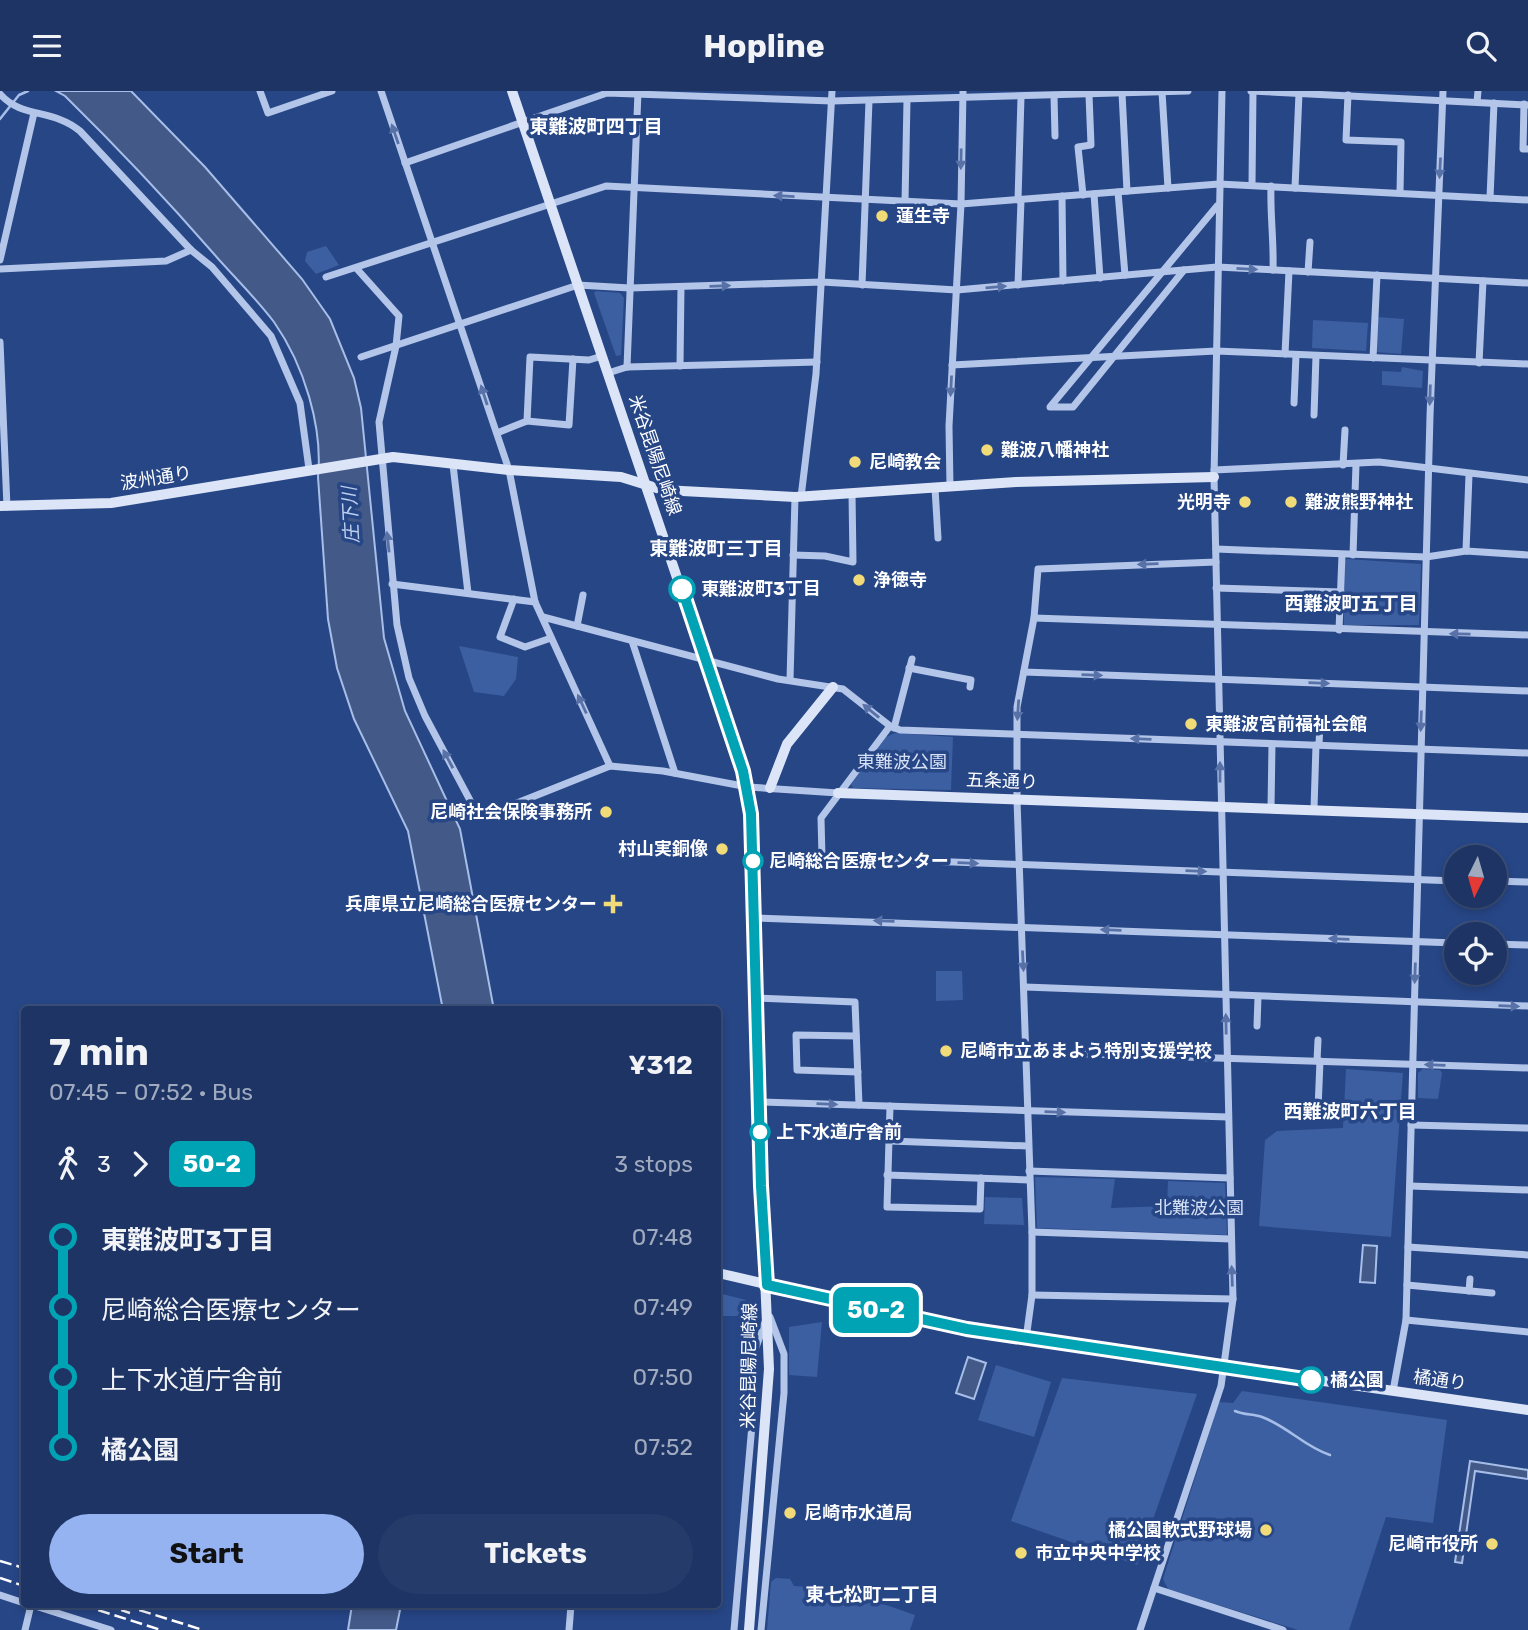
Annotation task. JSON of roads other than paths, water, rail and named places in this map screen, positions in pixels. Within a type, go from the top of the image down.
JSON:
[{"type":"street","points":[[260,91],[268,113],[332,91]]},
{"type":"street","points":[[381,91],[509,470],[535,602],[610,766]]},
{"type":"street","name":"米谷昆陽尼崎線","points":[[512,91],[748,787],[768,1313],[768,1412],[749,1630]]},
{"type":"street","points":[[790,680],[793,555],[798,497],[817,362],[832,91]]},
{"type":"street","points":[[405,163],[607,92],[869,101],[962,95],[1021,97],[1188,91]]},
{"type":"street","points":[[1140,1630],[1221,1386],[1233,1299],[1214,473],[1222,91]]},
{"type":"street","points":[[1252,185],[1252,91],[1443,95],[1478,102],[1526,104],[1523,149],[1528,149]]},
{"type":"street","points":[[1478,91],[1478,102]]},
{"type":"street","points":[[1162,92],[1168,188]]},
{"type":"street","points":[[627,367],[638,93]]},
{"type":"street","points":[[1122,93],[1127,191]]},
{"type":"street","points":[[1295,188],[1299,93]]},
{"type":"street","points":[[950,488],[952,365],[961,205],[962,95]]},
{"type":"street","points":[[1083,195],[1079,147],[1091,145],[1089,95]]},
{"type":"street","points":[[1348,95],[1346,140],[1401,142],[1400,193]]},
{"type":"street","points":[[1393,1391],[1406,1320],[1428,467],[1443,95]]},
{"type":"street","points":[[1054,96],[1055,136]]},
{"type":"street","points":[[2,97],[15,106],[34,113],[67,120],[242,300],[276,345],[300,403],[313,468]]},
{"type":"street","points":[[1018,285],[1021,97]]},
{"type":"street","points":[[905,202],[907,100]]},
{"type":"street","points":[[862,285],[869,101]]},
{"type":"street","points":[[1490,198],[1494,103]]},
{"type":"street","points":[[0,260],[34,113]]},
{"type":"street","points":[[326,277],[601,187],[961,205],[1219,184],[1528,200]]},
{"type":"street","points":[[1271,186],[1273,270]]},
{"type":"street","points":[[1118,192],[1125,275]]},
{"type":"street","points":[[1094,194],[1100,278]]},
{"type":"street","points":[[1062,196],[1063,281]]},
{"type":"street","points":[[1184,270],[1073,407],[1050,407],[1218,205]]},
{"type":"street","points":[[1308,272],[1310,242]]},
{"type":"street","points":[[0,269],[166,261],[191,250]]},
{"type":"street","points":[[361,357],[578,285],[630,288],[822,282],[957,290],[1217,267],[1528,283]]},
{"type":"street","points":[[357,268],[399,316],[396,346],[379,422],[392,584],[535,602]]},
{"type":"street","points":[[1284,354],[1289,271]]},
{"type":"street","points":[[1373,358],[1377,275]]},
{"type":"street","points":[[1479,363],[1483,281]]},
{"type":"street","points":[[680,366],[681,287]]},
{"type":"street","points":[[0,342],[4,507]]},
{"type":"street","points":[[952,365],[1216,351],[1528,365]]},
{"type":"street","points":[[1294,403],[1296,355]]},
{"type":"street","points":[[527,421],[530,357],[589,360],[603,356]]},
{"type":"street","points":[[1314,415],[1316,356]]},
{"type":"street","points":[[497,433],[527,421],[569,425],[573,359]]},
{"type":"street","points":[[608,373],[627,367],[817,362]]},
{"type":"street","points":[[1343,465],[1345,430]]},
{"type":"street","points":[[381,458],[621,477],[663,490],[798,497],[1016,482],[1380,463],[1528,480]]},
{"type":"street","name":"波州通り","points":[[4,507],[102,505],[381,458]]},
{"type":"street","points":[[1353,555],[1356,464]]},
{"type":"street","points":[[453,465],[468,593]]},
{"type":"street","points":[[1465,551],[1469,475]]},
{"type":"street","points":[[935,488],[940,535]]},
{"type":"street","points":[[793,555],[825,556],[853,562],[852,493]]},
{"type":"street","points":[[1216,549],[1426,557],[1465,551],[1528,555]]},
{"type":"street","points":[[1339,630],[1342,555]]},
{"type":"street","points":[[1026,1339],[1032,1295],[1032,1232],[1017,800],[1017,707],[1034,618],[1038,569],[1216,562]]},
{"type":"street","name":"五条通り","points":[[392,584],[397,625],[410,678],[420,703],[472,804],[486,813],[610,766],[675,773],[748,787],[838,793],[1528,818]]},
{"type":"street","points":[[1216,588],[1340,592]]},
{"type":"street","points":[[577,627],[583,595]]},
{"type":"street","points":[[514,599],[500,637],[525,647],[551,638]]},
{"type":"street","points":[[542,617],[790,680],[843,689],[892,727],[1017,736],[1528,753]]},
{"type":"street","points":[[1034,618],[1528,635]]},
{"type":"street","points":[[632,641],[675,773]]},
{"type":"street","points":[[912,659],[892,727],[821,818],[822,857],[1444,881]]},
{"type":"street","points":[[909,668],[958,672],[971,680],[970,687]]},
{"type":"street","points":[[1024,672],[1528,691]]},
{"type":"street","points":[[770,788],[787,744],[833,687]]},
{"type":"street","points":[[1220,719],[1320,723],[1314,809]]},
{"type":"street","points":[[1270,808],[1272,744]]},
{"type":"street","points":[[1507,881],[1528,882]]},
{"type":"street","points":[[754,918],[1444,942]]},
{"type":"street","points":[[1507,944],[1528,945]]},
{"type":"street","points":[[1025,987],[1528,1006]]},
{"type":"street","points":[[1257,1025],[1258,997]]},
{"type":"street","points":[[757,998],[855,1002],[859,1105]]},
{"type":"street","points":[[856,1037],[796,1035],[797,1070],[858,1072]]},
{"type":"street","points":[[1318,1040],[1318,1108]]},
{"type":"street","points":[[1026,1052],[1528,1068]]},
{"type":"street","points":[[759,1102],[1228,1117]]},
{"type":"street","points":[[890,1106],[887,1207],[980,1209],[981,1178]]},
{"type":"street","points":[[1411,1125],[1528,1128]]},
{"type":"street","points":[[890,1141],[1028,1146]]},
{"type":"street","points":[[887,1175],[981,1178],[1230,1178]]},
{"type":"street","points":[[1410,1186],[1528,1190]]},
{"type":"street","points":[[1032,1232],[1231,1239]]},
{"type":"street","points":[[1408,1247],[1528,1255]]},
{"type":"street","name":"橘通り","points":[[721,1274],[948,1326],[1223,1368],[1528,1410]]},
{"type":"street","points":[[1469,1291],[1470,1279]]},
{"type":"street","points":[[1407,1285],[1492,1293]]},
{"type":"street","points":[[1032,1295],[1233,1299]]},
{"type":"street","points":[[734,1630],[754,1402],[754,1353],[768,1313]]},
{"type":"street","points":[[761,1630],[784,1393],[784,1354],[768,1313]]},
{"type":"street","points":[[1406,1320],[1528,1332]]},
{"type":"street","points":[[1154,1588],[1283,1630]]},
{"type":"street","points":[[0,1595],[21,1602]]},
{"type":"street","points":[[25,1630],[30,1608]]},
{"type":"street","points":[[41,1608],[111,1630]]},
{"type":"street","points":[[569,1630],[571,1608]]},
{"type":"water","name":"庄下川","points":[[56,91],[131,91],[205,167],[302,279],[330,319],[354,378],[361,408],[384,638],[405,711],[460,829],[493,1006],[442,1006],[408,831],[354,719],[337,668],[328,619],[317,438],[309,397],[294,357],[274,322],[252,296],[178,213],[65,96]]},
{"type":"water","points":[[1363,1245],[1377,1246],[1375,1283],[1360,1282]]},
{"type":"water","points":[[968,1357],[986,1363],[974,1399],[956,1393]]},
{"type":"water","points":[[1470,1461],[1528,1470],[1528,1479],[1475,1471],[1462,1563],[1455,1562]]},
{"type":"water","points":[[352,1608],[400,1608],[396,1630],[348,1630]]},
{"type":"waterway","points":[[0,119],[19,95],[28,91]]},
{"type":"waterway","points":[[1235,1411],[1271,1421],[1330,1455]]},
{"type":"railway","points":[[0,1561],[21,1567]]},
{"type":"railway","points":[[0,1578],[21,1585]]},
{"type":"railway","points":[[91,1608],[161,1630]]},
{"type":"railway","points":[[114,1608],[130,1613]]},
{"type":"railway","points":[[133,1608],[203,1630]]},
{"type":"place","name":"蓮生寺","points":[[882,216]]},
{"type":"place","name":"難波八幡神社","points":[[987,450]]},
{"type":"place","name":"尼崎教会","points":[[855,462]]},
{"type":"place","name":"光明寺","points":[[1245,502]]},
{"type":"place","name":"難波熊野神社","points":[[1291,502]]},
{"type":"place","name":"浄徳寺","points":[[859,580]]},
{"type":"place","name":"東難波町3丁目","points":[[682,589]]},
{"type":"place","name":"東難波宮前福祉会館","points":[[1191,724]]},
{"type":"place","name":"尼崎社会保険事務所","points":[[606,812]]},
{"type":"place","name":"村山実銅像","points":[[722,849]]},
{"type":"place","name":"尼崎総合医療センター","points":[[753,861]]},
{"type":"place","name":"兵庫県立尼崎総合医療センター","points":[[613,904]]},
{"type":"place","name":"尼崎市立あまよう特別支援学校","points":[[946,1051]]},
{"type":"place","name":"上下水道庁舎前","points":[[760,1132]]},
{"type":"place","name":"橘公園","points":[[1311,1380]]},
{"type":"place","name":"尼崎市水道局","points":[[790,1513]]},
{"type":"place","name":"橘公園軟式野球場","points":[[1266,1530]]},
{"type":"place","name":"尼崎市役所","points":[[1492,1544]]},
{"type":"place","name":"市立中央中学校","points":[[1021,1553]]},
{"type":"district","name":"東難波町四丁目","points":[[596,126]]},
{"type":"district","name":"東難波町三丁目","points":[[716,548]]},
{"type":"district","name":"西難波町五丁目","points":[[1351,603]]},
{"type":"district","name":"西難波町六丁目","points":[[1350,1111]]},
{"type":"district","name":"東七松町二丁目","points":[[872,1594]]},
{"type":"park label","name":"東難波公園","points":[[902,762]]},
{"type":"park label","name":"北難波公園","points":[[1199,1208]]}]
